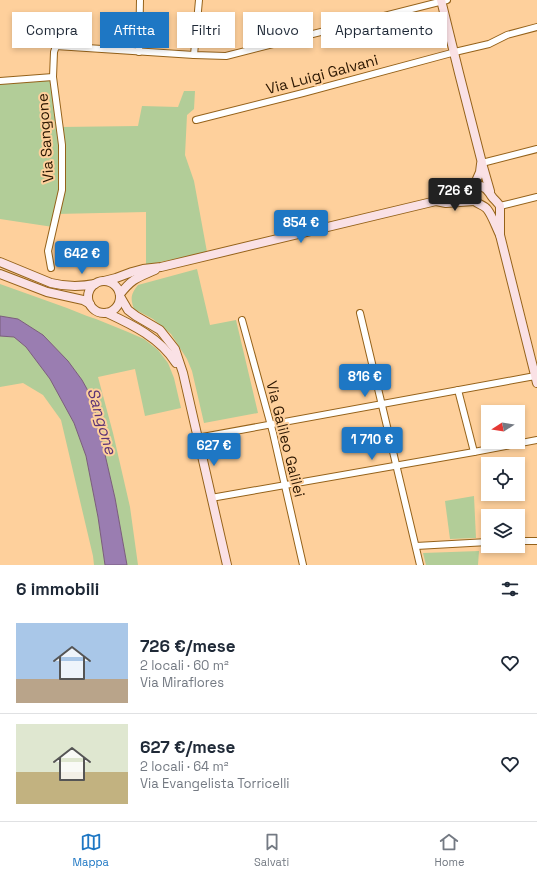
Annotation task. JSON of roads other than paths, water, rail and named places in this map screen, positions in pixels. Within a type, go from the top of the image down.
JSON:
[{"type":"street","points":[[140,0],[139,52],[226,56],[443,0],[454,52],[482,163],[490,191],[492,196],[498,202],[500,208],[500,235]]},
{"type":"street","points":[[194,55],[199,0]]},
{"type":"street","name":"Via Luigi Galvani","points":[[196,120],[489,44],[507,35],[537,27]]},
{"type":"street","name":"Via Sangone","points":[[50,268],[48,251],[62,190],[62,145],[53,77],[54,52],[56,46],[139,52]]},
{"type":"street","name":"Via Sangone","points":[[0,81],[53,77]]},
{"type":"street","points":[[482,163],[537,149]]},
{"type":"street","points":[[197,438],[458,390],[536,380],[533,354],[500,235],[491,215],[483,205],[474,201],[471,193],[480,172],[482,163]]},
{"type":"street","points":[[90,304],[88,296],[89,291],[100,282],[132,272],[161,267],[436,201],[449,195],[472,188],[483,186],[490,191]]},
{"type":"street","points":[[491,215],[497,213],[500,208],[537,197]]},
{"type":"street","points":[[436,201],[446,203],[474,201]]},
{"type":"street","points":[[0,262],[51,282],[71,287],[110,281],[116,286],[128,310],[160,330],[175,349],[183,373],[227,565]]},
{"type":"street","points":[[107,313],[118,306],[120,296],[128,284],[135,278],[161,267]]},
{"type":"street","points":[[0,274],[47,292],[83,300],[90,304],[98,312],[107,313],[130,324],[154,338],[171,355],[183,373]]},
{"type":"street","points":[[360,313],[420,565]]},
{"type":"street","name":"Via Galileo Galilei","points":[[242,320],[271,424],[303,565]]},
{"type":"street","points":[[458,390],[474,452]]},
{"type":"street","points":[[211,498],[537,440]]},
{"type":"street","points":[[525,541],[537,541]]},
{"type":"street","points":[[416,546],[481,542]]},
{"type":"water label","name":"Sangone","points":[[102,421]]}]
